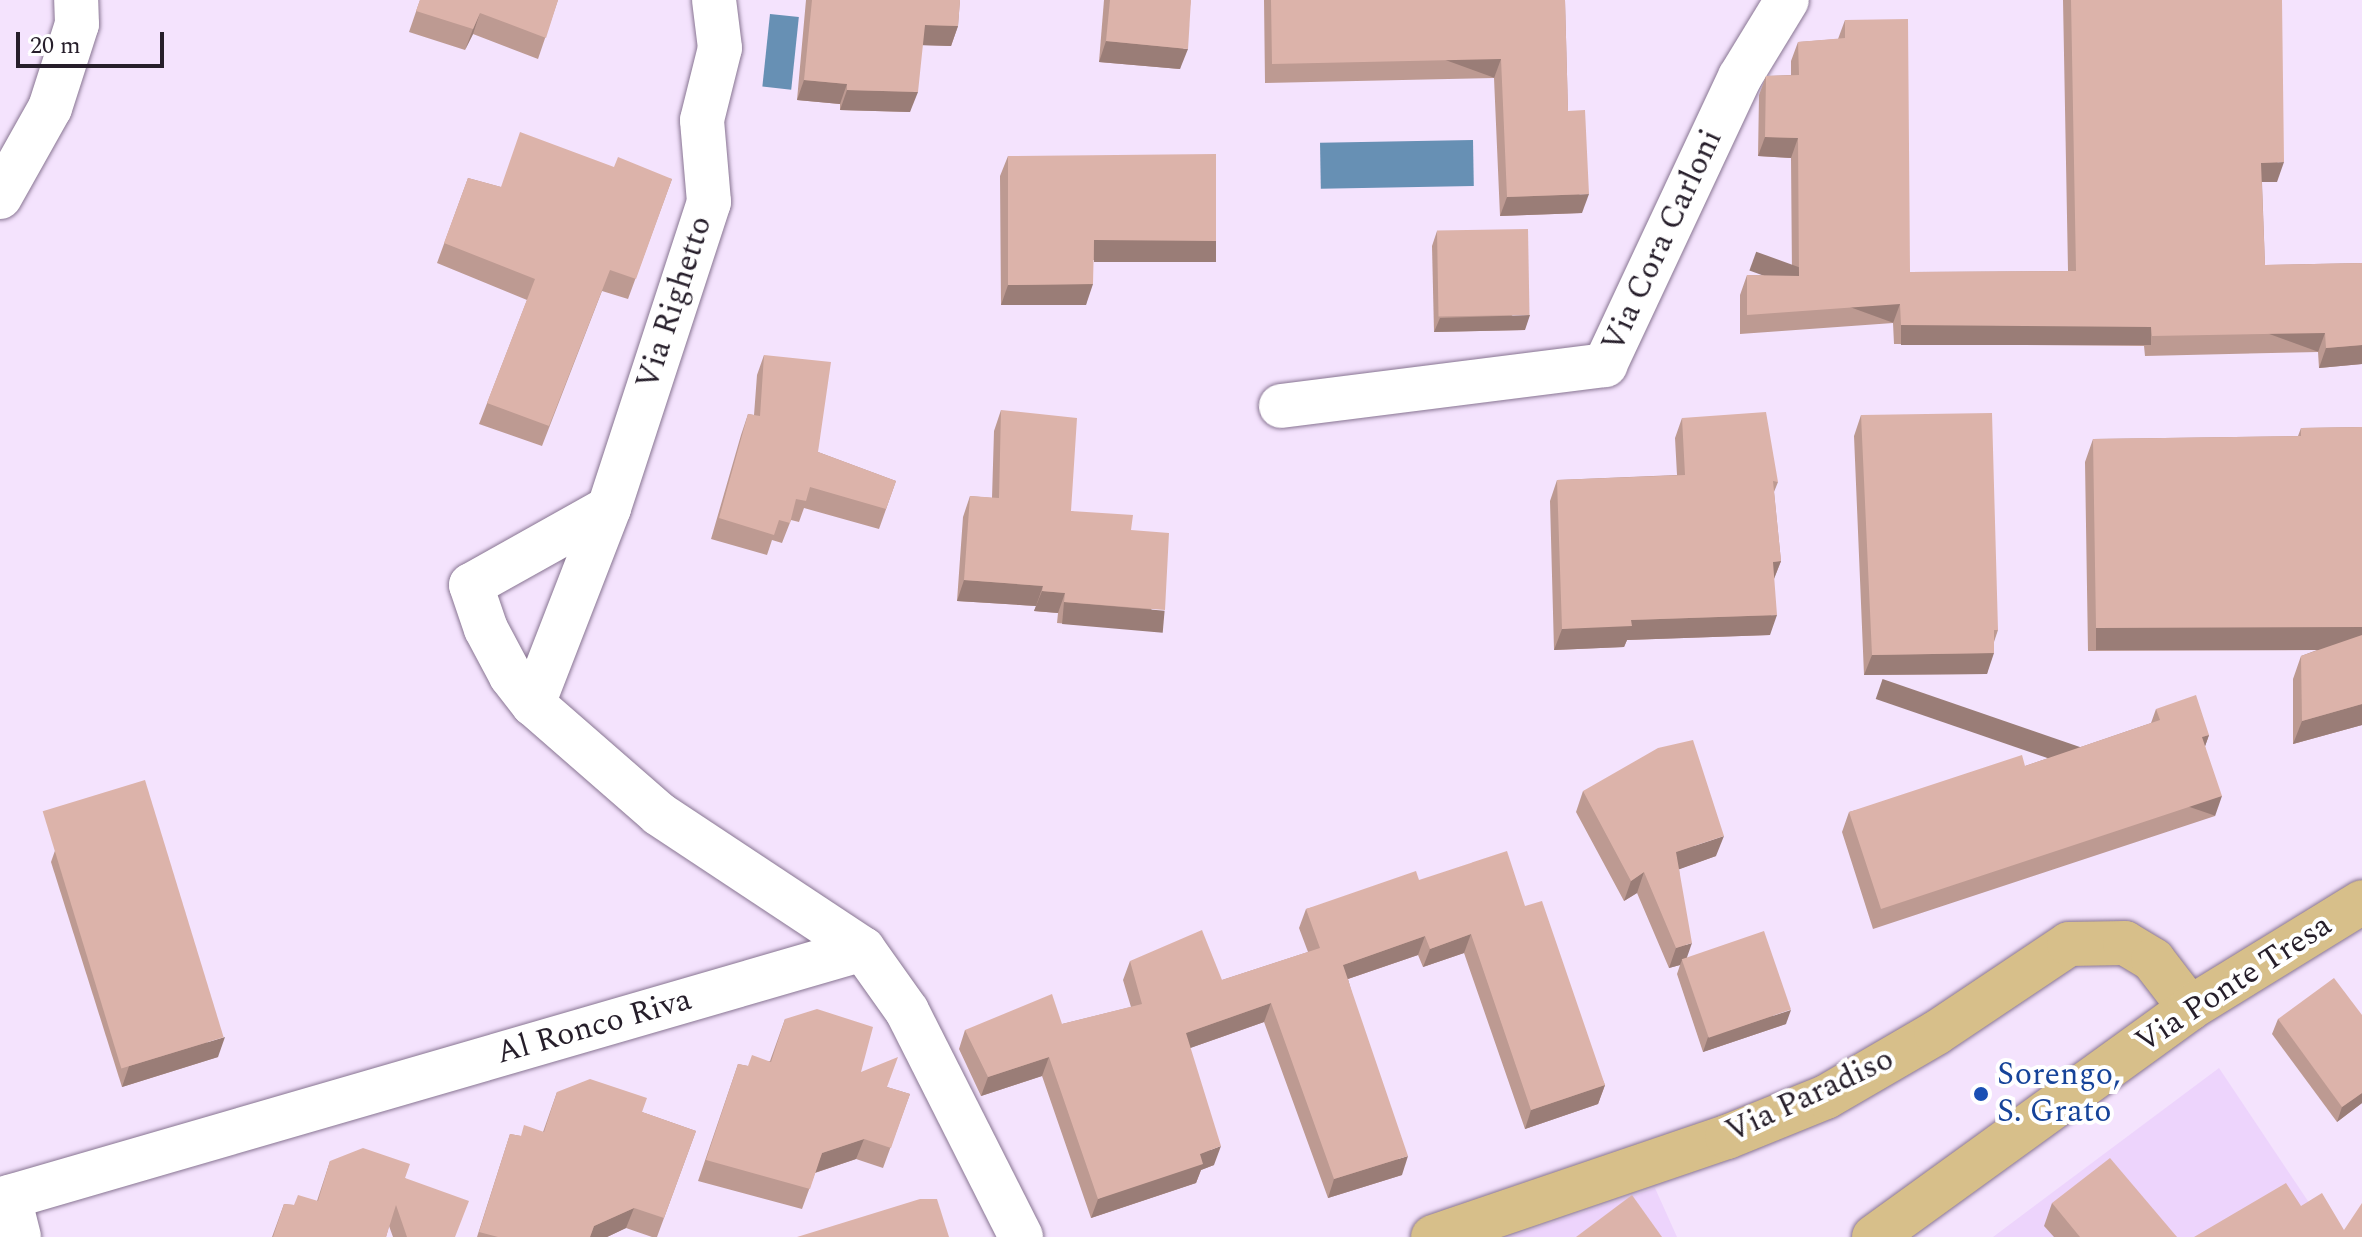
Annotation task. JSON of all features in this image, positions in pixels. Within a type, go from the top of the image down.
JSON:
[{"type":"main road","name":"Via Ponte Tresa","points":[[1874,1237],[2190,1008],[2362,902]]},
{"type":"main road","name":"Via Paradiso","points":[[1433,1237],[1727,1137],[1826,1097],[1936,1033],[2069,944],[2125,943],[2153,960],[2190,1008]]},
{"type":"street","points":[[0,197],[50,108],[77,24],[76,0]]},
{"type":"street","name":"Via Righetto","points":[[533,704],[609,508],[709,202],[702,120],[720,48],[714,0]]},
{"type":"street","name":"Via Cora Carloni","points":[[1281,406],[1605,365],[1740,77],[1787,0]]},
{"type":"street","points":[[609,508],[471,585],[486,629],[533,704],[659,814],[863,949],[907,1011],[1021,1237]]},
{"type":"street","name":"Al Ronco Riva","points":[[9,1208],[863,949]]},
{"type":"shaded area","points":[[2219,1068],[2332,1237],[1993,1237]]},
{"type":"shaded area","points":[[1655,1188],[1677,1237],[1509,1237]]},
{"type":"water","points":[[770,14],[799,17],[791,90],[762,87]]},
{"type":"water","points":[[1473,140],[1474,186],[1321,189],[1320,143]]},
{"type":"building","points":[[420,0],[558,0],[546,38],[480,13],[473,29],[416,11]]},
{"type":"building","points":[[812,0],[960,0],[958,26],[925,25],[918,92],[847,90],[847,84],[804,80]]},
{"type":"building","points":[[1110,0],[1191,0],[1188,49],[1106,41]]},
{"type":"building","points":[[1271,0],[1565,0],[1568,111],[1585,110],[1589,194],[1507,197],[1501,59],[1272,64]]},
{"type":"building","points":[[2071,0],[2282,0],[2284,162],[2261,163],[2265,265],[2362,263],[2362,345],[2326,348],[2325,333],[2152,336],[2151,327],[1901,325],[1900,304],[1747,315],[1747,275],[1799,276],[1798,138],[1765,137],[1766,76],[1799,75],[1798,42],[1845,38],[1845,20],[1908,19],[1910,272],[2076,271]]},
{"type":"building","points":[[520,132],[614,167],[618,157],[672,179],[636,279],[610,270],[549,426],[487,403],[535,279],[444,243],[468,178],[501,187]]},
{"type":"building","points":[[1216,154],[1216,241],[1094,240],[1093,284],[1008,285],[1008,156]]},
{"type":"building","points":[[1528,229],[1530,315],[1439,317],[1437,231]]},
{"type":"building","points":[[764,355],[831,362],[818,452],[896,481],[886,509],[810,487],[806,501],[796,499],[790,523],[779,520],[774,535],[719,518],[748,414],[760,416]]},
{"type":"building","points":[[1001,410],[1077,418],[1071,511],[1133,515],[1131,530],[1169,533],[1165,610],[1064,602],[1065,593],[1042,591],[1043,586],[964,580],[970,496],[999,498]]},
{"type":"building","points":[[1766,412],[1778,482],[1773,481],[1781,561],[1773,562],[1777,615],[1631,620],[1632,626],[1562,629],[1557,480],[1685,475],[1682,418]]},
{"type":"building","points":[[1992,413],[1998,630],[1994,630],[1994,653],[1872,655],[1861,415]]},
{"type":"building","points":[[2362,427],[2362,627],[2096,628],[2093,439],[2301,436],[2301,428]]},
{"type":"building","points":[[2362,635],[2362,704],[2302,721],[2301,656]]},
{"type":"building","points":[[2196,695],[2209,735],[2202,737],[2222,796],[1881,909],[1849,812],[2022,755],[2025,766],[2160,720],[2156,709]]},
{"type":"building","points":[[1693,740],[1724,836],[1676,852],[1692,943],[1676,948],[1644,872],[1631,881],[1583,791],[1658,748]]},
{"type":"building","points":[[145,780],[224,1037],[121,1069],[43,811]]},
{"type":"building","points":[[1507,851],[1525,906],[1542,901],[1605,1085],[1531,1110],[1471,934],[1430,949],[1425,936],[1343,965],[1408,1156],[1334,1179],[1271,1003],[1186,1033],[1221,1146],[1200,1154],[1203,1164],[1098,1199],[1049,1057],[988,1077],[965,1030],[1052,994],[1062,1024],[1142,1004],[1130,961],[1202,930],[1222,980],[1320,948],[1306,909],[1416,871],[1419,880]]},
{"type":"building","points":[[1764,931],[1791,1009],[1709,1038],[1682,959]]},
{"type":"building","points":[[2334,978],[2362,1015],[2362,1093],[2342,1107],[2278,1019]]},
{"type":"building","points":[[817,1009],[873,1027],[861,1072],[898,1057],[887,1087],[910,1094],[891,1148],[864,1139],[822,1153],[810,1189],[706,1160],[738,1064],[748,1066],[752,1055],[771,1062],[785,1019]]},
{"type":"building","points":[[590,1079],[647,1098],[642,1112],[696,1131],[664,1218],[634,1208],[594,1226],[590,1237],[498,1237],[479,1232],[510,1134],[521,1136],[524,1125],[544,1132],[557,1092]]},
{"type":"building","points":[[363,1148],[410,1164],[405,1178],[469,1201],[455,1237],[407,1237],[396,1205],[386,1237],[273,1237],[284,1204],[294,1205],[298,1195],[318,1201],[330,1161]]},
{"type":"building","points":[[2110,1158],[2177,1237],[2080,1237],[2052,1203]]},
{"type":"building","points":[[2286,1183],[2301,1206],[2322,1193],[2344,1230],[2362,1203],[2362,1237],[2194,1237]]},
{"type":"building","points":[[1632,1195],[1662,1237],[1576,1237]]},
{"type":"building","points":[[920,1199],[937,1199],[949,1237],[797,1237]]},
{"type":"place","name":"Sorengo, S. Grato","points":[[1981,1094]]}]
